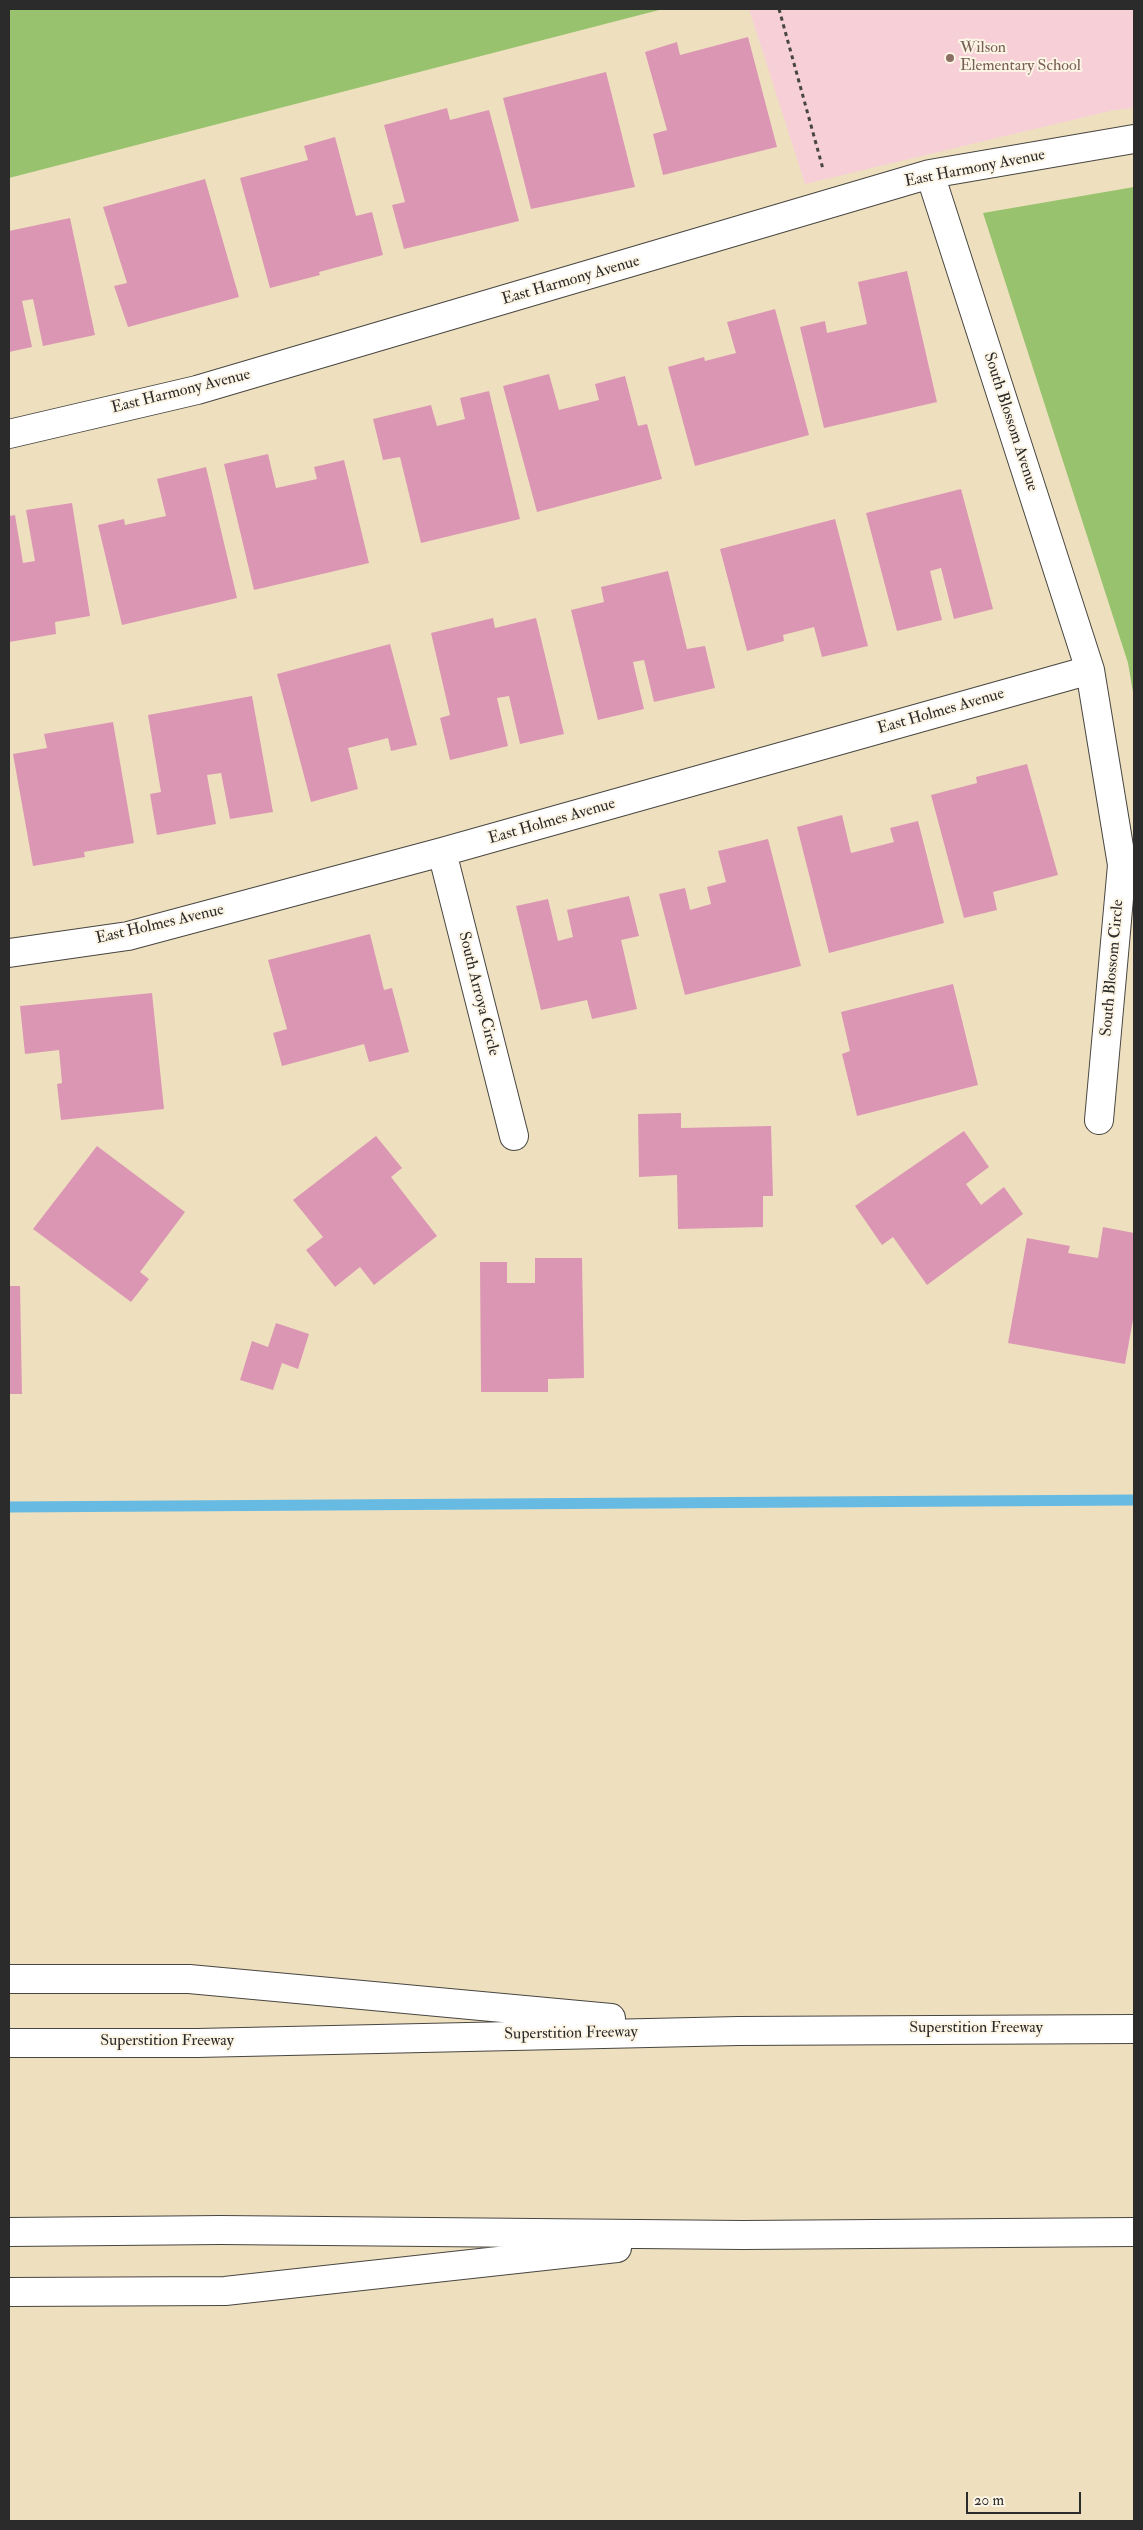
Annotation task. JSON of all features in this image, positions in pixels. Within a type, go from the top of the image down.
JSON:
[{"type":"main road","name":"East Harmony Avenue","points":[[9,434],[197,390],[930,174],[1134,139]]},
{"type":"main road","name":"South Blossom Avenue","points":[[930,174],[1090,670]]},
{"type":"main road","name":"East Holmes Avenue","points":[[9,953],[128,936],[442,852],[1090,670]]},
{"type":"main road","name":"South Blossom Circle","points":[[1090,670],[1122,865],[1099,1120]]},
{"type":"main road","name":"South Arroya Circle","points":[[442,852],[514,1136]]},
{"type":"main road","points":[[9,1978],[189,1978],[740,2031]]},
{"type":"main road","name":"Superstition Freeway","points":[[9,2043],[197,2043],[740,2031],[1134,2028]]},
{"type":"main road","points":[[9,2232],[220,2230],[743,2235],[1134,2232]]},
{"type":"main road","points":[[9,2292],[225,2291],[743,2235]]},
{"type":"path","points":[[779,9],[823,169]]},
{"type":"shaded area","name":"Wilson Elementary School","points":[[749,9],[1134,9],[1134,108],[1114,110],[805,184]]},
{"type":"green space","points":[[9,9],[663,9],[9,178]]},
{"type":"green space","points":[[1134,187],[1134,698],[1128,663],[983,213]]},
{"type":"building","points":[[748,37],[777,147],[663,175],[653,134],[667,130],[645,52],[677,42],[680,55]]},
{"type":"building","points":[[606,72],[635,187],[531,209],[503,98]]},
{"type":"building","points":[[447,108],[450,120],[489,110],[519,221],[404,249],[392,205],[405,202],[384,125]]},
{"type":"building","points":[[335,137],[356,216],[372,212],[383,255],[319,272],[320,275],[270,288],[240,178],[308,160],[304,146]]},
{"type":"building","points":[[205,179],[239,297],[128,327],[114,286],[127,283],[103,207]]},
{"type":"building","points":[[70,218],[95,335],[43,346],[33,299],[22,301],[32,347],[9,352],[9,231]]},
{"type":"building","points":[[907,271],[937,402],[824,428],[800,327],[825,321],[827,333],[867,324],[858,282]]},
{"type":"building","points":[[775,309],[809,435],[695,466],[668,367],[704,357],[705,361],[736,353],[727,322]]},
{"type":"building","points":[[549,374],[559,410],[599,400],[595,384],[625,376],[638,426],[647,424],[662,479],[537,512],[503,386]]},
{"type":"building","points":[[489,391],[520,519],[421,543],[400,457],[383,460],[373,419],[431,405],[437,426],[465,419],[460,398]]},
{"type":"building","points":[[268,454],[276,488],[317,479],[314,467],[344,460],[369,563],[254,590],[224,464]]},
{"type":"building","points":[[206,467],[237,598],[122,625],[98,525],[124,519],[125,525],[166,516],[157,479]]},
{"type":"building","points":[[961,489],[993,609],[954,619],[941,568],[930,571],[942,620],[897,631],[866,513]]},
{"type":"building","points":[[72,503],[90,616],[55,622],[56,634],[9,642],[9,516],[15,515],[23,563],[35,561],[26,510]]},
{"type":"building","points":[[835,519],[868,646],[822,657],[814,627],[783,635],[784,641],[747,651],[720,549]]},
{"type":"building","points":[[668,571],[687,649],[705,646],[715,688],[654,702],[644,660],[633,662],[644,709],[598,720],[571,610],[604,602],[601,587]]},
{"type":"building","points":[[493,618],[495,628],[536,618],[564,734],[520,744],[509,696],[497,698],[508,746],[450,760],[440,718],[450,715],[431,633]]},
{"type":"building","points":[[390,644],[417,745],[391,751],[388,738],[348,748],[358,789],[311,802],[277,674]]},
{"type":"building","points":[[252,696],[273,812],[230,819],[221,773],[207,775],[216,824],[157,835],[150,794],[161,792],[148,715]]},
{"type":"building","points":[[113,722],[134,843],[84,852],[85,857],[33,866],[13,754],[47,748],[44,734]]},
{"type":"building","points":[[1027,764],[1058,875],[993,892],[997,910],[964,918],[931,795],[977,783],[976,777]]},
{"type":"building","points":[[842,815],[851,853],[894,842],[890,828],[918,821],[944,923],[829,953],[797,827]]},
{"type":"building","points":[[768,839],[801,966],[685,995],[659,894],[685,888],[690,910],[711,904],[707,887],[726,882],[718,851]]},
{"type":"building","points":[[629,896],[639,936],[621,940],[637,1009],[592,1019],[587,1000],[541,1010],[516,906],[548,899],[558,941],[573,937],[567,910]]},
{"type":"building","points":[[370,934],[384,990],[392,988],[409,1052],[369,1062],[364,1044],[282,1066],[273,1033],[287,1029],[268,960]]},
{"type":"building","points":[[953,984],[978,1085],[857,1116],[842,1054],[850,1051],[841,1012]]},
{"type":"building","points":[[152,993],[164,1109],[61,1120],[57,1084],[62,1083],[59,1050],[25,1054],[20,1006]]},
{"type":"building","points":[[681,1113],[681,1128],[771,1126],[773,1196],[763,1196],[763,1227],[678,1229],[677,1175],[639,1177],[638,1114]]},
{"type":"building","points":[[964,1131],[989,1167],[966,1184],[981,1205],[1004,1187],[1023,1214],[927,1285],[893,1237],[882,1245],[855,1206]]},
{"type":"building","points":[[376,1136],[402,1168],[391,1177],[437,1236],[374,1285],[360,1267],[335,1287],[306,1250],[323,1237],[293,1200]]},
{"type":"building","points":[[97,1146],[185,1212],[140,1272],[149,1279],[131,1302],[33,1229]]},
{"type":"building","points":[[1103,1227],[1134,1233],[1134,1314],[1125,1364],[1008,1343],[1027,1238],[1070,1246],[1068,1253],[1098,1258]]},
{"type":"building","points":[[535,1258],[582,1258],[584,1378],[548,1379],[548,1392],[481,1392],[480,1262],[507,1262],[507,1283],[535,1283]]},
{"type":"building","points":[[9,1286],[20,1286],[22,1394],[9,1394]]},
{"type":"building","points":[[276,1323],[309,1334],[298,1369],[282,1363],[273,1390],[240,1380],[252,1341],[268,1347]]},
{"type":"waterway","points":[[9,1507],[1134,1500]]},
{"type":"place","name":"Wilson Elementary School","points":[[950,58]]}]
